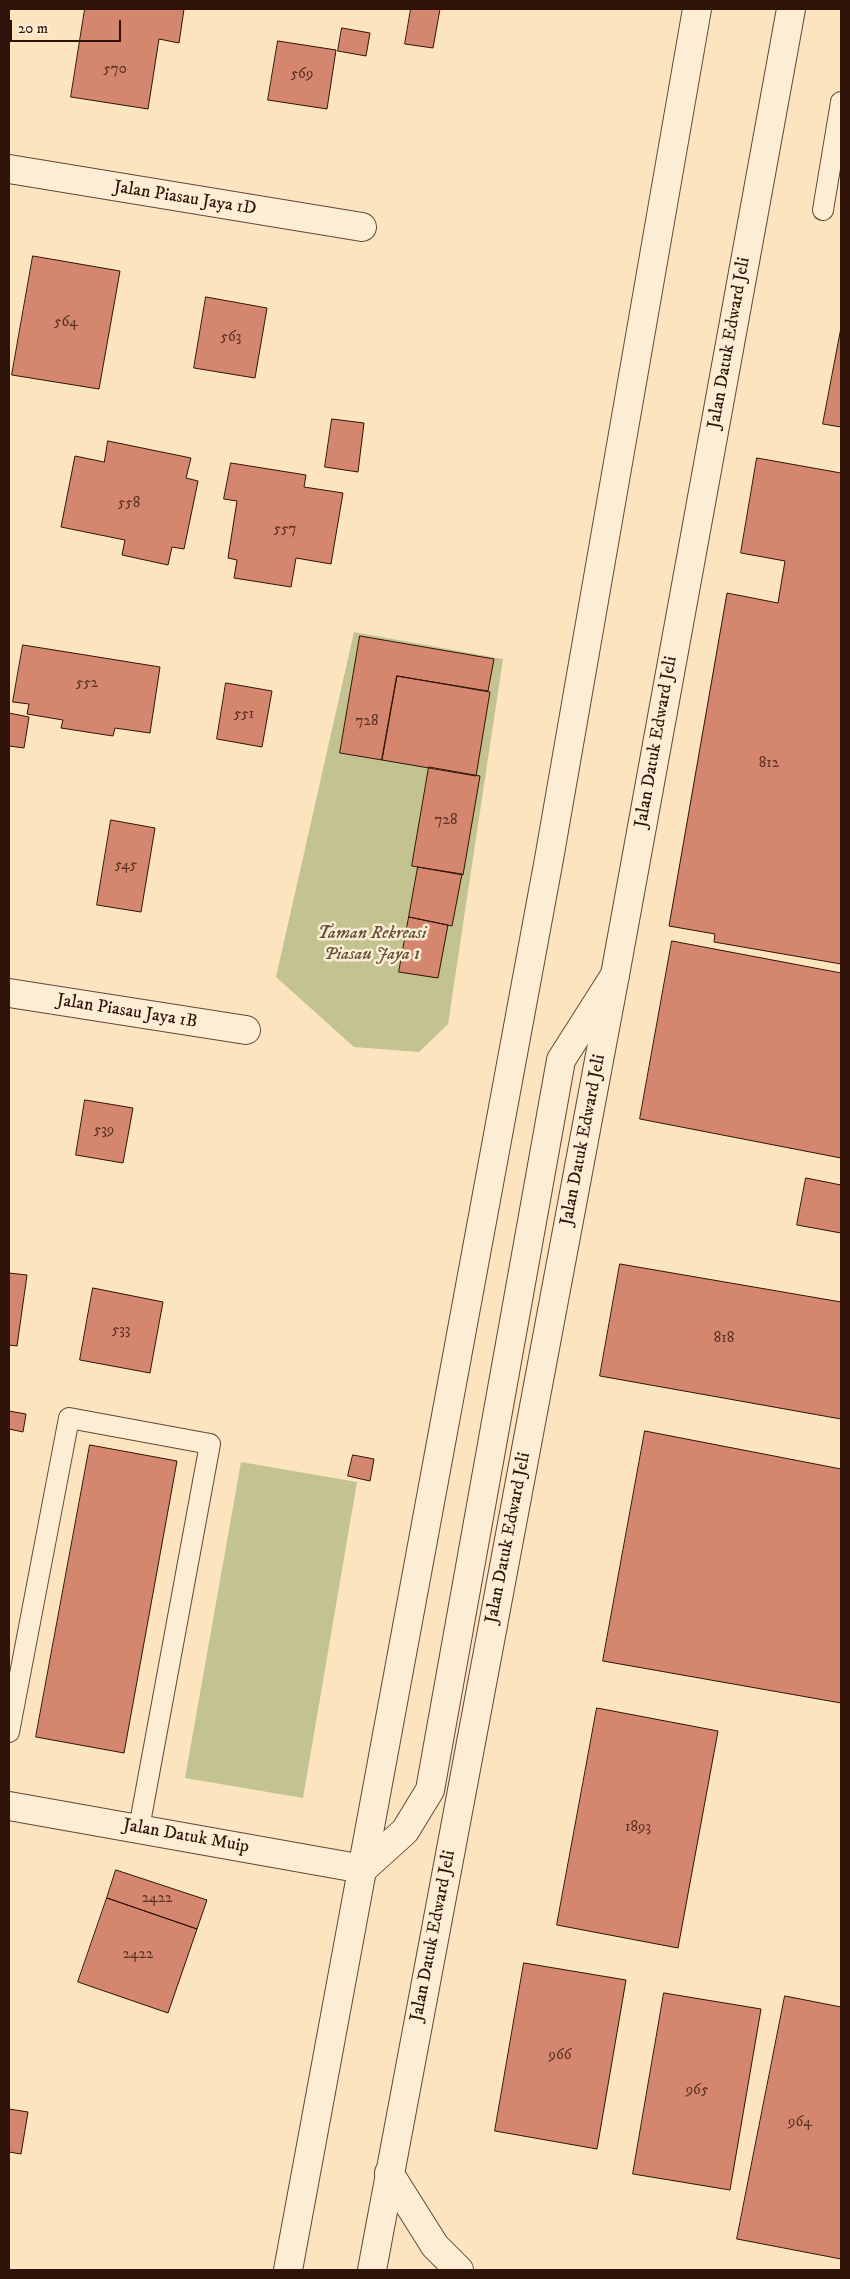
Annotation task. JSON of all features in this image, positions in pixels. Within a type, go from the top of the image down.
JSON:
[{"type":"street","points":[[288,2270],[549,859],[697,9]]},
{"type":"street","name":"Jalan Datuk Edward Jeli","points":[[372,2270],[615,975],[790,9]]},
{"type":"street","name":"Jalan Piasau Jaya 1D","points":[[9,169],[362,227]]},
{"type":"street","points":[[363,1869],[405,1831],[430,1790],[561,1060],[615,975]]},
{"type":"street","name":"Jalan Piasau Jaya 1B","points":[[9,993],[246,1030]]},
{"type":"street","name":"Jalan Datuk Muip","points":[[9,1806],[363,1869]]},
{"type":"street","points":[[389,2173],[435,2246],[459,2270]]},
{"type":"lane","points":[[823,210],[841,102]]},
{"type":"lane","points":[[9,1732],[69,1418],[210,1444],[139,1828]]},
{"type":"green space","name":"Taman Rekreasi Piasau Jaya 1","points":[[354,632],[503,659],[448,1024],[419,1052],[354,1047],[276,977]]},
{"type":"green space","points":[[241,1462],[357,1482],[303,1798],[185,1778]]},
{"type":"building","points":[[85,9],[184,9],[179,43],[159,39],[148,109],[71,97]]},
{"type":"building","points":[[411,9],[440,9],[433,48],[405,44]]},
{"type":"building","points":[[342,28],[370,33],[366,56],[338,51]]},
{"type":"building","points":[[278,41],[336,50],[327,109],[268,100]]},
{"type":"building","points":[[33,256],[120,271],[99,389],[12,375]]},
{"type":"building","points":[[206,297],[267,308],[255,378],[194,368]]},
{"type":"building","points":[[841,328],[841,427],[823,424]]},
{"type":"building","points":[[332,419],[364,423],[358,472],[325,467]]},
{"type":"building","points":[[108,441],[191,458],[186,478],[198,481],[184,549],[172,547],[168,565],[122,555],[125,540],[61,527],[75,456],[104,462]]},
{"type":"building","points":[[757,458],[841,473],[841,964],[714,942],[715,934],[669,926],[727,593],[778,603],[785,561],[741,553]]},
{"type":"building","points":[[231,463],[306,475],[304,487],[343,493],[331,564],[296,558],[291,587],[234,578],[237,560],[228,558],[237,501],[224,499]]},
{"type":"building","points":[[360,636],[494,659],[488,691],[397,676],[382,760],[340,753]]},
{"type":"building","points":[[23,645],[160,667],[150,733],[115,728],[113,736],[61,728],[63,720],[27,714],[29,704],[13,702]]},
{"type":"building","points":[[397,676],[490,692],[476,776],[382,760]]},
{"type":"building","points":[[226,683],[272,691],[262,747],[217,739]]},
{"type":"building","points":[[9,713],[29,717],[24,748],[9,746]]},
{"type":"building","points":[[429,767],[480,776],[463,875],[412,866]]},
{"type":"building","points":[[111,820],[155,828],[141,912],[97,905]]},
{"type":"building","points":[[418,867],[462,874],[452,926],[409,917]]},
{"type":"building","points":[[409,917],[448,925],[438,978],[399,972]]},
{"type":"building","points":[[672,941],[841,973],[841,1158],[640,1119]]},
{"type":"building","points":[[85,1100],[133,1108],[123,1163],[76,1155]]},
{"type":"building","points":[[806,1178],[841,1185],[841,1233],[797,1225]]},
{"type":"building","points":[[620,1264],[841,1302],[841,1419],[600,1376]]},
{"type":"building","points":[[9,1273],[27,1275],[17,1346],[9,1345]]},
{"type":"building","points":[[93,1288],[163,1302],[150,1373],[80,1360]]},
{"type":"building","points":[[9,1411],[26,1414],[23,1432],[9,1429]]},
{"type":"building","points":[[645,1431],[841,1469],[841,1703],[603,1661]]},
{"type":"building","points":[[90,1445],[177,1461],[124,1753],[36,1737]]},
{"type":"building","points":[[353,1455],[374,1459],[370,1481],[348,1476]]},
{"type":"building","points":[[597,1708],[718,1731],[678,1948],[557,1925]]},
{"type":"building","points":[[116,1870],[207,1900],[197,1929],[107,1898]]},
{"type":"building","points":[[107,1898],[197,1929],[168,2013],[78,1982]]},
{"type":"building","points":[[524,1963],[626,1980],[597,2149],[495,2131]]},
{"type":"building","points":[[664,1993],[761,2009],[730,2190],[633,2174]]},
{"type":"building","points":[[785,1996],[841,2007],[841,2259],[737,2239]]},
{"type":"building","points":[[9,2109],[28,2112],[21,2154],[9,2152]]}]
